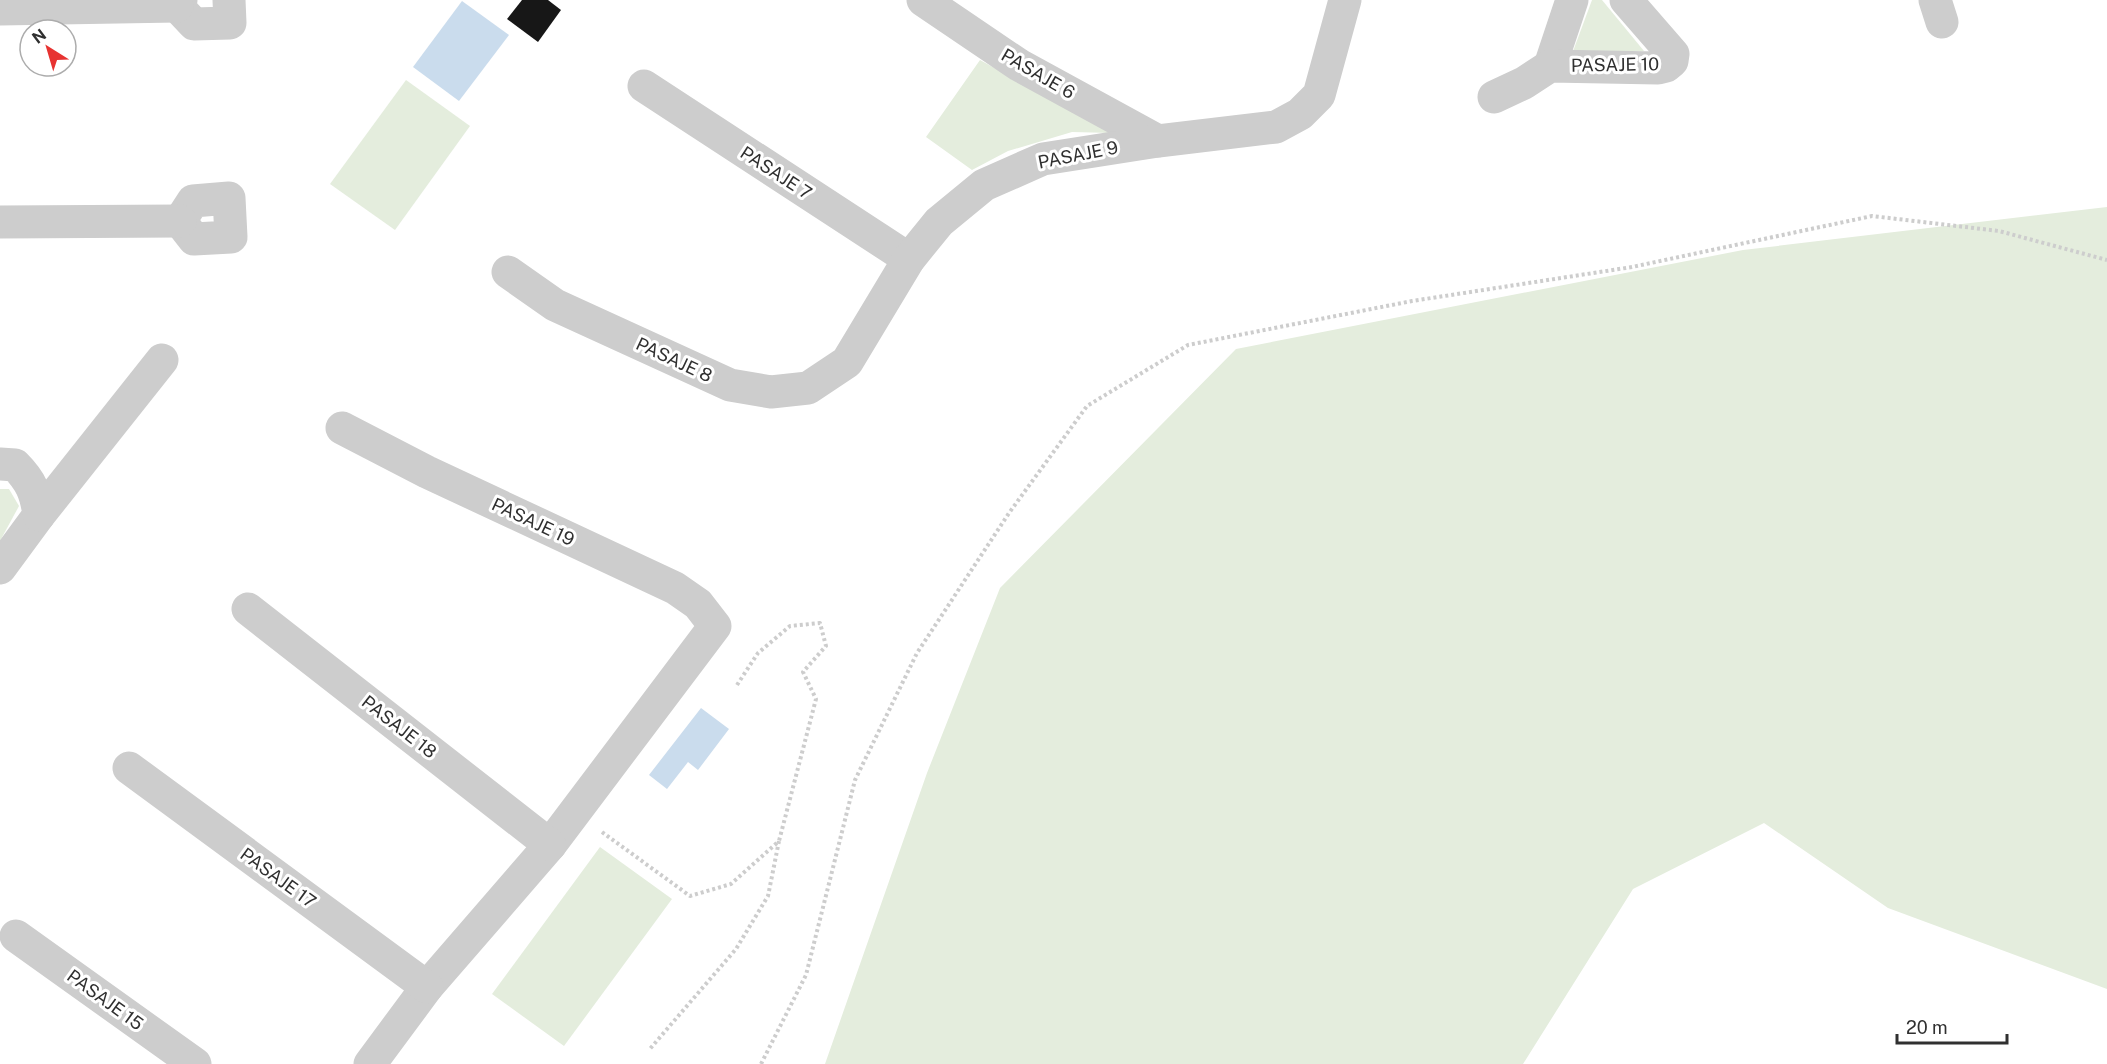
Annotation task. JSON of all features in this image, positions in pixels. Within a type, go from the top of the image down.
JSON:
[{"type":"street","points":[[0,9],[179,3],[194,24],[230,22],[229,0]]},
{"type":"street","name":"PASAJE 6","points":[[923,0],[1019,65],[1158,141]]},
{"type":"street","name":"PASAJE 9","points":[[848,362],[909,259],[939,222],[984,185],[1042,159],[1158,141],[1276,127],[1300,114],[1319,95],[1345,0]]},
{"type":"street","name":"PASAJE 10","points":[[1550,66],[1572,0]]},
{"type":"street","name":"PASAJE 10","points":[[1494,97],[1524,83],[1550,66],[1658,68],[1666,66],[1672,61],[1672,54],[1626,0]]},
{"type":"street","name":"PASAJE 7","points":[[644,86],[909,259]]},
{"type":"street","points":[[0,222],[180,221]]},
{"type":"street","name":"PASAJE 8","points":[[508,272],[555,305],[730,385],[771,392],[808,388],[848,362]]},
{"type":"street","points":[[0,568],[162,360]]},
{"type":"street","name":"PASAJE 19","points":[[342,428],[427,472],[675,588],[698,604],[715,626],[574,813]]},
{"type":"street","points":[[0,464],[15,465],[25,475],[36,496],[39,515]]},
{"type":"street","name":"PASAJE 18","points":[[248,609],[550,845]]},
{"type":"street","name":"PASAJE 17","points":[[129,768],[427,987]]},
{"type":"street","points":[[378,1061],[427,987],[550,845],[574,813]]},
{"type":"street","name":"PASAJE 15","points":[[16,936],[195,1064]]},
{"type":"path","points":[[761,1064],[806,975],[855,780],[917,653],[1009,513],[1086,406],[1188,345],[1412,300],[1632,267],[1872,216],[1999,231],[2107,260]]},
{"type":"path","points":[[649,1050],[736,949],[768,896],[779,841],[816,699],[803,672],[826,646],[820,622],[790,626],[758,653],[737,685]]},
{"type":"path","points":[[574,813],[690,896],[730,884],[779,841]]},
{"type":"green space","points":[[1592,0],[1602,0],[1644,51],[1572,54]]},
{"type":"green space","points":[[980,60],[1112,133],[1072,132],[1008,151],[972,170],[926,137]]},
{"type":"green space","points":[[406,80],[470,126],[395,230],[330,184]]},
{"type":"green space","points":[[2107,207],[2107,989],[1888,908],[1764,823],[1633,889],[1523,1064],[825,1064],[927,773],[1000,588],[1236,349],[1743,250]]},
{"type":"green space","points":[[0,489],[9,489],[19,506],[0,541]]},
{"type":"green space","points":[[600,847],[672,899],[564,1046],[492,994]]},
{"type":"water","points":[[462,1],[509,35],[459,101],[413,67]]},
{"type":"water","points":[[701,708],[729,729],[698,770],[688,762],[667,789],[649,775]]},
{"type":"building","points":[[522,0],[548,0],[561,10],[538,42],[507,19]]}]
